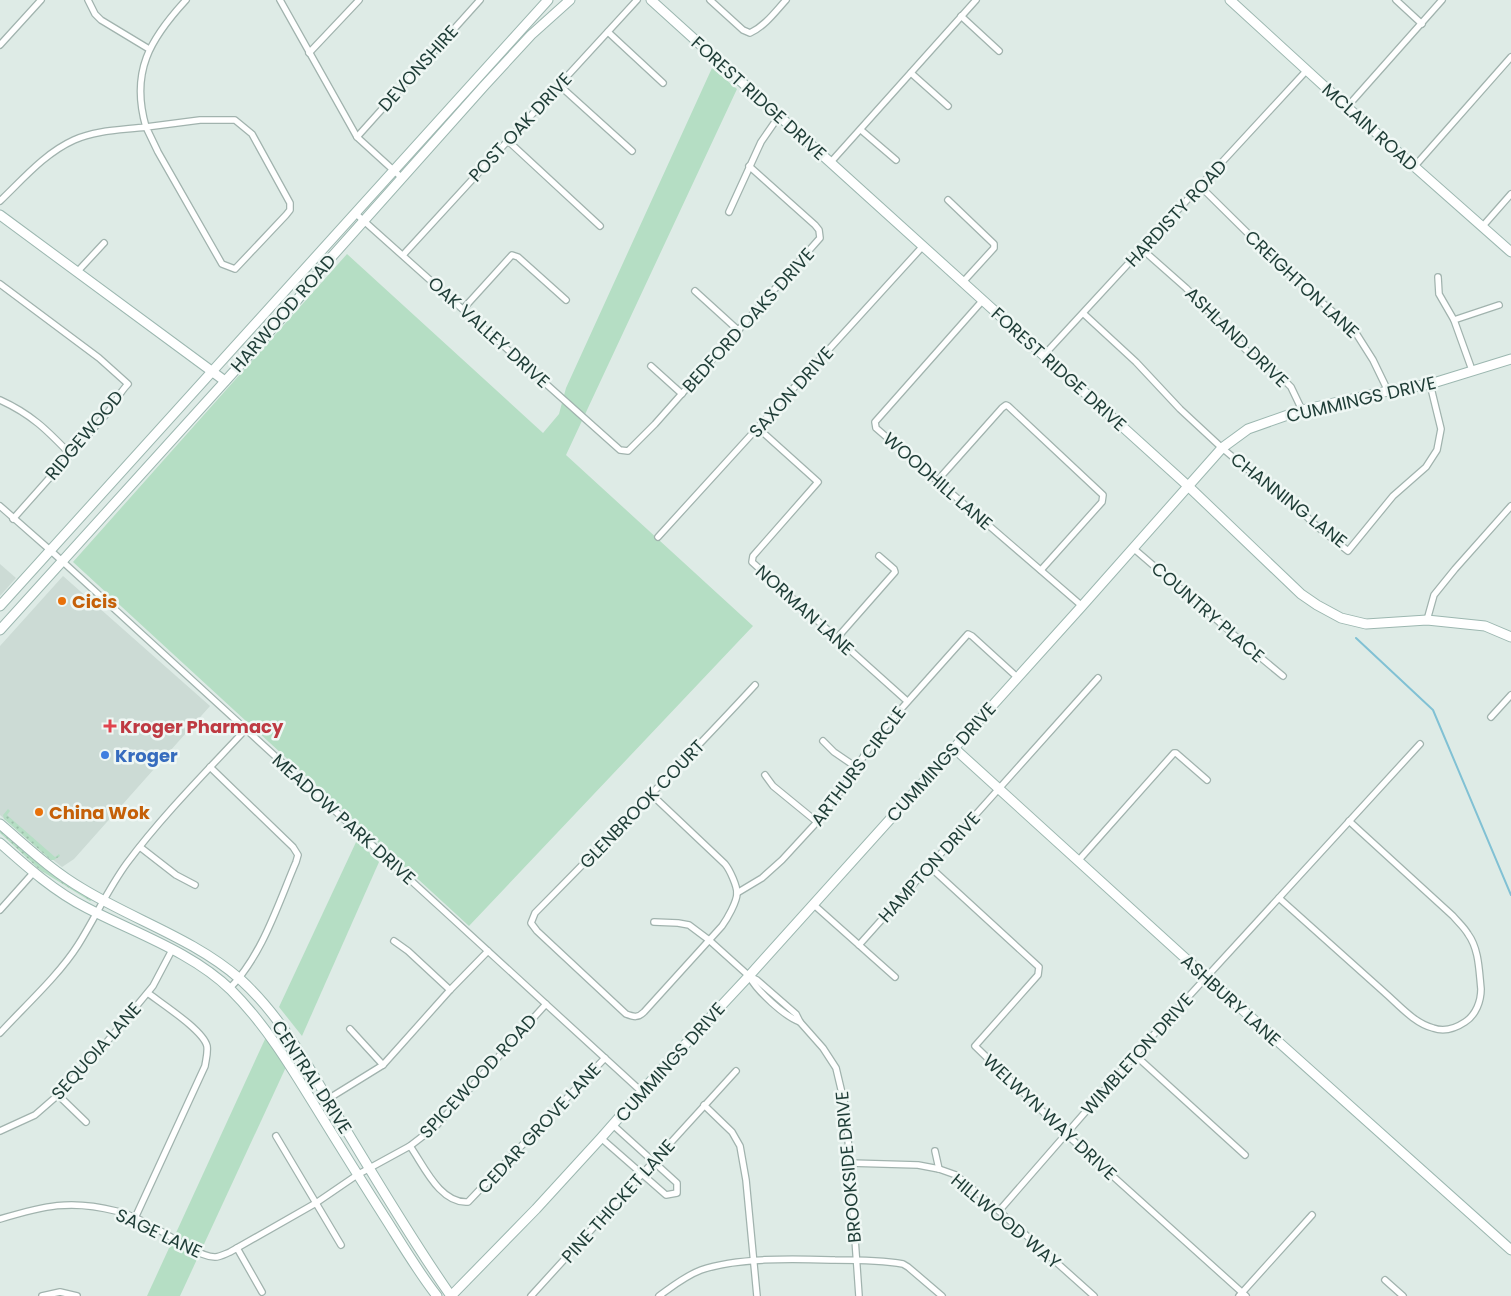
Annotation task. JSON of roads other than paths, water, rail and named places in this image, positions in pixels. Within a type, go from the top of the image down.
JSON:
[{"type":"main road","name":"HARWOOD ROAD","points":[[0,606],[548,0]]},
{"type":"main road","name":"HARWOOD ROAD","points":[[0,630],[225,381],[298,299],[364,220],[531,35],[570,0]]},
{"type":"main road","name":"FOREST RIDGE DRIVE","points":[[651,0],[1188,486],[1301,594],[1342,618],[1366,624],[1426,620],[1484,626],[1511,638]]},
{"type":"main road","name":"MCLAIN ROAD","points":[[1230,0],[1241,5],[1306,70],[1511,252]]},
{"type":"main road","points":[[0,215],[225,381]]},
{"type":"main road","name":"CUMMINGS DRIVE","points":[[451,1296],[536,1209],[613,1126],[1222,448],[1248,429],[1302,410],[1388,391],[1430,384],[1511,359]]},
{"type":"main road","name":"ASHBURY LANE","points":[[954,748],[1078,862],[1511,1250]]},
{"type":"main road","name":"CENTRAL DRIVE","points":[[0,824],[46,864],[84,890],[193,946],[216,960],[254,993],[286,1030],[369,1168],[451,1296]]},
{"type":"main road","name":"CENTRAL DRIVE","points":[[0,843],[61,893],[96,913],[172,950],[210,973],[229,989],[263,1025],[280,1049],[357,1175],[437,1296]]},
{"type":"street","points":[[0,45],[41,0]]},
{"type":"street","points":[[88,0],[95,14],[101,20],[149,49]]},
{"type":"street","points":[[0,201],[38,165],[74,140],[105,132],[146,127],[200,120],[231,120],[239,122],[252,134],[272,168],[290,206],[286,215],[238,267],[232,269],[222,264],[158,152],[146,127],[141,110],[141,78],[149,49],[173,14],[186,0]]},
{"type":"street","points":[[280,0],[357,137],[402,178]]},
{"type":"street","points":[[310,53],[359,0]]},
{"type":"street","name":"DEVONSHIRE","points":[[357,137],[480,0]]},
{"type":"street","name":"POST OAK DRIVE","points":[[403,255],[637,0]]},
{"type":"street","points":[[710,0],[743,30],[750,33],[758,29],[786,0]]},
{"type":"street","points":[[830,162],[861,130],[975,0]]},
{"type":"street","points":[[1396,0],[1422,24]]},
{"type":"street","points":[[1347,107],[1442,0]]},
{"type":"street","points":[[961,16],[1000,51]]},
{"type":"street","points":[[608,32],[663,83]]},
{"type":"street","points":[[1414,167],[1511,56]]},
{"type":"street","name":"HARDISTY ROAD","points":[[1044,356],[1201,187],[1306,70]]},
{"type":"street","points":[[911,73],[948,106]]},
{"type":"street","points":[[559,85],[632,151]]},
{"type":"street","points":[[729,212],[761,142],[779,116]]},
{"type":"street","points":[[861,130],[896,160]]},
{"type":"street","points":[[507,140],[600,226]]},
{"type":"street","name":"BEDFORD OAKS DRIVE","points":[[623,451],[630,450],[682,394],[820,238],[819,230],[815,225],[750,166]]},
{"type":"street","name":"CREIGHTON LANE","points":[[1201,187],[1288,273],[1354,330],[1374,360],[1388,391]]},
{"type":"street","points":[[1482,227],[1511,194]]},
{"type":"street","points":[[948,200],[994,244],[994,248],[962,282]]},
{"type":"street","name":"OAK VALLEY DRIVE","points":[[355,213],[623,451]]},
{"type":"street","points":[[78,272],[104,243]]},
{"type":"street","name":"SAXON DRIVE","points":[[658,537],[923,246]]},
{"type":"street","name":"ASHLAND DRIVE","points":[[1143,250],[1186,288],[1248,352],[1283,379],[1291,388],[1302,410]]},
{"type":"street","points":[[463,309],[512,255],[518,257],[566,300]]},
{"type":"street","points":[[1438,277],[1439,294],[1454,320],[1472,370]]},
{"type":"street","name":"RIDGEWOOD","points":[[0,284],[99,358],[128,384],[120,392],[109,411],[13,519]]},
{"type":"street","points":[[695,291],[739,330]]},
{"type":"street","name":"WOODHILL LANE","points":[[983,300],[875,422],[876,428],[1082,606]]},
{"type":"street","points":[[1454,320],[1499,305]]},
{"type":"street","name":"CHANNING LANE","points":[[1084,314],[1136,362],[1180,410],[1222,448],[1292,503],[1314,524],[1348,551],[1393,496],[1426,467],[1437,450],[1441,429],[1430,384]]},
{"type":"street","points":[[651,366],[682,394]]},
{"type":"street","points":[[0,400],[25,412],[70,454]]},
{"type":"street","points":[[937,481],[1002,408],[1006,405],[1008,406],[1103,495],[1102,502],[1042,570]]},
{"type":"street","name":"NORMAN LANE","points":[[758,428],[818,482],[753,556],[752,562],[907,701]]},
{"type":"street","name":"MEADOW PARK DRIVE","points":[[0,506],[642,1092]]},
{"type":"street","points":[[1426,620],[1434,595],[1511,506]]},
{"type":"street","name":"COUNTRY PLACE","points":[[1133,548],[1283,676]]},
{"type":"street","points":[[836,638],[894,572],[894,569],[879,556]]},
{"type":"street","name":"ARTHURS CIRCLE","points":[[737,893],[762,878],[818,822],[877,736],[968,634],[1018,677]]},
{"type":"street","name":"HAMPTON DRIVE","points":[[859,945],[1098,678]]},
{"type":"street","name":"GLENBROOK COURT","points":[[709,940],[644,1012],[640,1016],[633,1017],[626,1014],[537,931],[531,923],[535,914],[755,685]]},
{"type":"street","points":[[1491,717],[1511,695]]},
{"type":"street","points":[[0,1033],[67,960],[78,945],[103,900],[140,847],[246,729]]},
{"type":"street","points":[[824,741],[834,752],[856,767]]},
{"type":"street","name":"WIMBLETON DRIVE","points":[[999,1211],[1135,1055],[1420,744]]},
{"type":"street","points":[[1078,862],[1174,753],[1207,780]]},
{"type":"street","points":[[210,767],[293,847],[298,856],[257,951],[239,979],[229,989]]},
{"type":"street","points":[[765,775],[774,786],[818,822]]},
{"type":"street","points":[[651,794],[730,870],[737,893],[727,919],[709,940]]},
{"type":"street","points":[[1279,898],[1422,1024],[1433,1029],[1451,1029],[1468,1020],[1474,1014],[1481,993],[1479,966],[1475,948],[1468,934],[1453,916],[1349,821]]},
{"type":"street","points":[[140,847],[176,875],[195,885]]},
{"type":"street","name":"WELWYN WAY DRIVE","points":[[930,867],[1039,967],[1038,975],[975,1046],[1066,1134],[1242,1295]]},
{"type":"street","points":[[0,910],[34,872]]},
{"type":"street","points":[[813,904],[894,977]]},
{"type":"street","name":"BROOKSIDE DRIVE","points":[[654,922],[688,925],[709,940],[749,976],[757,980],[796,1014],[800,1022],[824,1048],[836,1068],[846,1110],[858,1296]]},
{"type":"street","points":[[394,941],[408,950],[450,990]]},
{"type":"street","name":"SEQUOIA LANE","points":[[0,1131],[35,1115],[58,1095],[148,993],[172,950]]},
{"type":"street","points":[[328,1100],[383,1065],[450,990],[488,951]]},
{"type":"street","points":[[135,1218],[205,1066],[207,1054],[205,1041],[197,1031],[148,993]]},
{"type":"street","name":"SPICEWOOD ROAD","points":[[357,1175],[410,1146],[436,1126],[546,1004]]},
{"type":"street","points":[[350,1029],[383,1065]]},
{"type":"street","points":[[1135,1055],[1245,1154]]},
{"type":"street","name":"CEDAR GROVE LANE","points":[[410,1146],[436,1185],[446,1195],[460,1202],[468,1202],[605,1058]]},
{"type":"street","name":"PINE THICKET LANE","points":[[531,1296],[736,1071]]},
{"type":"street","points":[[58,1095],[86,1122]]},
{"type":"street","points":[[704,1105],[732,1132],[740,1146],[746,1180],[756,1296]]},
{"type":"street","points":[[601,1138],[666,1195],[677,1193],[677,1183],[613,1126]]},
{"type":"street","points":[[276,1136],[341,1245]]},
{"type":"street","points":[[935,1151],[939,1169]]},
{"type":"street","name":"HILLWOOD WAY","points":[[849,1163],[918,1165],[939,1169],[962,1179],[1094,1296]]},
{"type":"street","name":"SAGE LANE","points":[[0,1219],[54,1206],[72,1204],[115,1211],[135,1218],[203,1255],[217,1257],[237,1248],[316,1203],[357,1175]]},
{"type":"street","points":[[1242,1295],[1312,1215]]},
{"type":"street","points":[[237,1248],[262,1292]]},
{"type":"street","points":[[659,1296],[680,1280],[710,1267],[753,1261],[857,1260],[903,1264],[942,1296]]},
{"type":"street","points":[[1386,1280],[1403,1296]]},
{"type":"street","points":[[42,1296],[60,1292],[77,1296]]},
{"type":"waterway","points":[[1356,638],[1433,710],[1511,895]]},
{"type":"place","name":"Cicis","points":[[62,601]]},
{"type":"place","name":"Kroger Pharmacy","points":[[110,726]]},
{"type":"place","name":"Kroger","points":[[105,755]]},
{"type":"place","name":"China Wok","points":[[39,812]]}]
